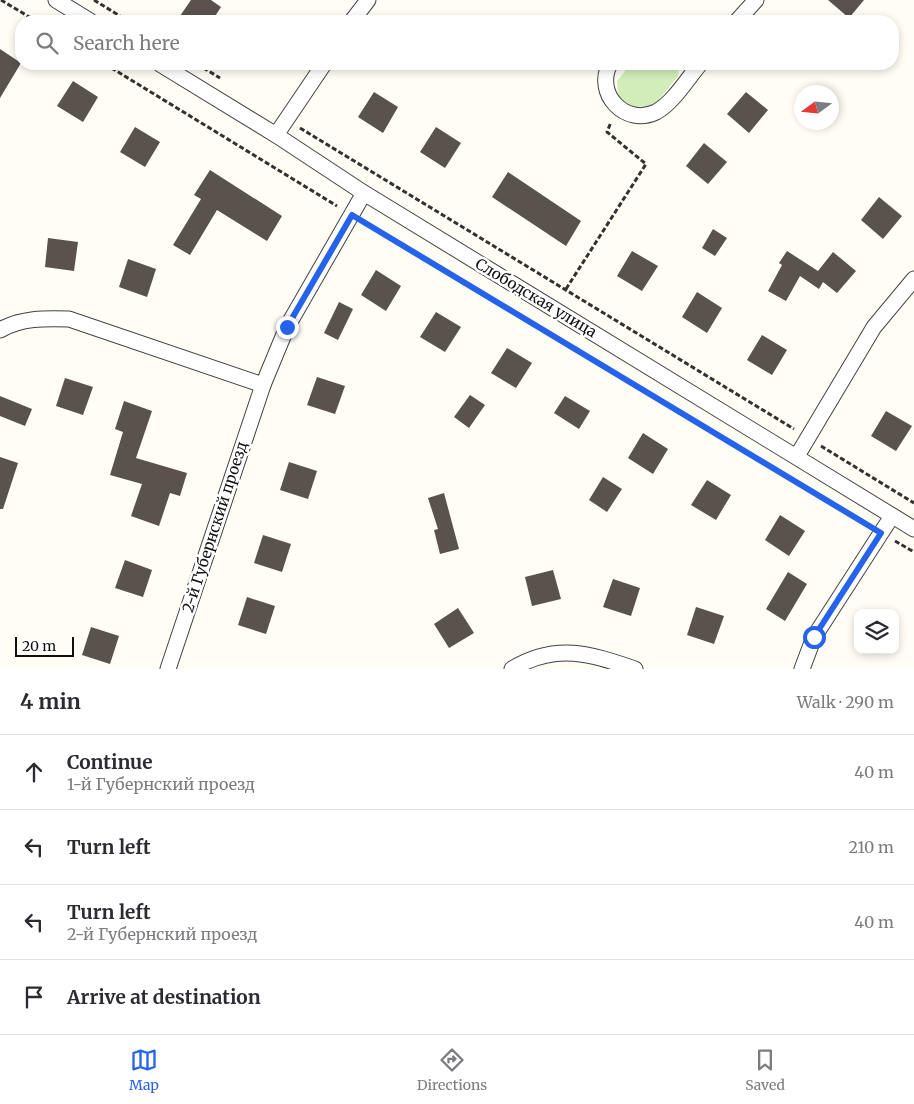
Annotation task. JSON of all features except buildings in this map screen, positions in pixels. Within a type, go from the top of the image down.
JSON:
[{"type":"street","points":[[56,0],[80,15]]},
{"type":"street","points":[[357,15],[368,0]]},
{"type":"street","points":[[742,15],[756,0]]},
{"type":"street","name":"Слободская улица","points":[[170,70],[276,135],[364,193],[914,529]]},
{"type":"street","points":[[276,135],[320,70]]},
{"type":"street","points":[[607,70],[605,84],[609,98],[618,108],[630,114],[644,116],[657,112],[695,70]]},
{"type":"street","name":"2-й Губернский проезд","points":[[168,669],[263,385],[287,327],[364,193]]},
{"type":"street","points":[[797,456],[874,327],[914,279]]},
{"type":"street","points":[[0,330],[25,321],[46,318],[68,319],[263,385]]},
{"type":"street","points":[[802,669],[814,637],[892,516]]},
{"type":"street","points":[[512,669],[542,655],[563,652],[584,653],[635,669]]},
{"type":"path","points":[[1,0],[26,15]]},
{"type":"path","points":[[94,0],[118,15]]},
{"type":"path","points":[[115,70],[352,215],[914,552]]},
{"type":"path","points":[[207,70],[221,79]]},
{"type":"path","points":[[566,289],[646,164],[607,132],[618,108]]},
{"type":"path","points":[[287,120],[914,503]]},
{"type":"green space","points":[[626,70],[678,70],[678,76],[656,103],[645,109],[632,109],[623,104],[618,93],[617,81]]},
{"type":"route","points":[[287,327],[352,215],[881,533],[814,637]]}]
